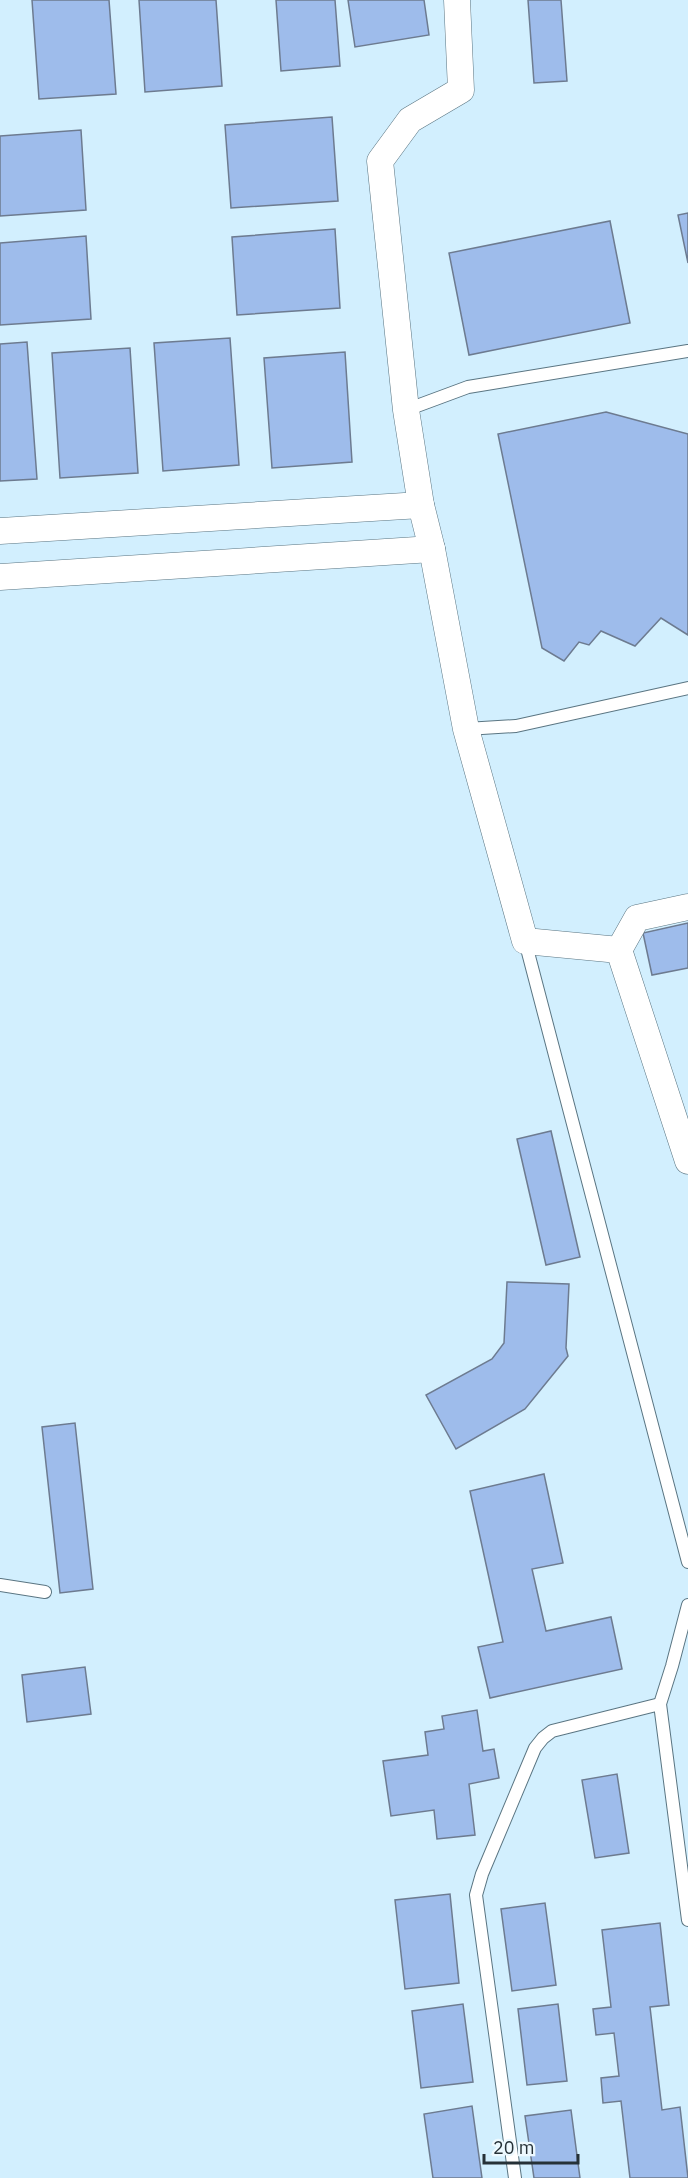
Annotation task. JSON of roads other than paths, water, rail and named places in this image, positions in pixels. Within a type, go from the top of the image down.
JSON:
[{"type":"street","points":[[457,0],[460,90],[410,120],[381,161],[406,410],[421,505],[432,549],[466,729],[525,941],[619,950]]},
{"type":"street","points":[[0,531],[421,505]]},
{"type":"street","points":[[0,577],[432,549]]},
{"type":"street","points":[[687,1152],[619,950],[637,918],[688,907]]},
{"type":"lane","points":[[406,410],[468,387],[688,351]]},
{"type":"lane","points":[[466,729],[516,726],[688,688]]},
{"type":"lane","points":[[525,941],[688,1562]]},
{"type":"lane","points":[[0,1585],[45,1592]]},
{"type":"lane","points":[[688,1605],[660,1704],[688,1920]]},
{"type":"lane","points":[[515,2178],[476,1896],[482,1874],[535,1748],[543,1738],[552,1731],[660,1704]]}]
